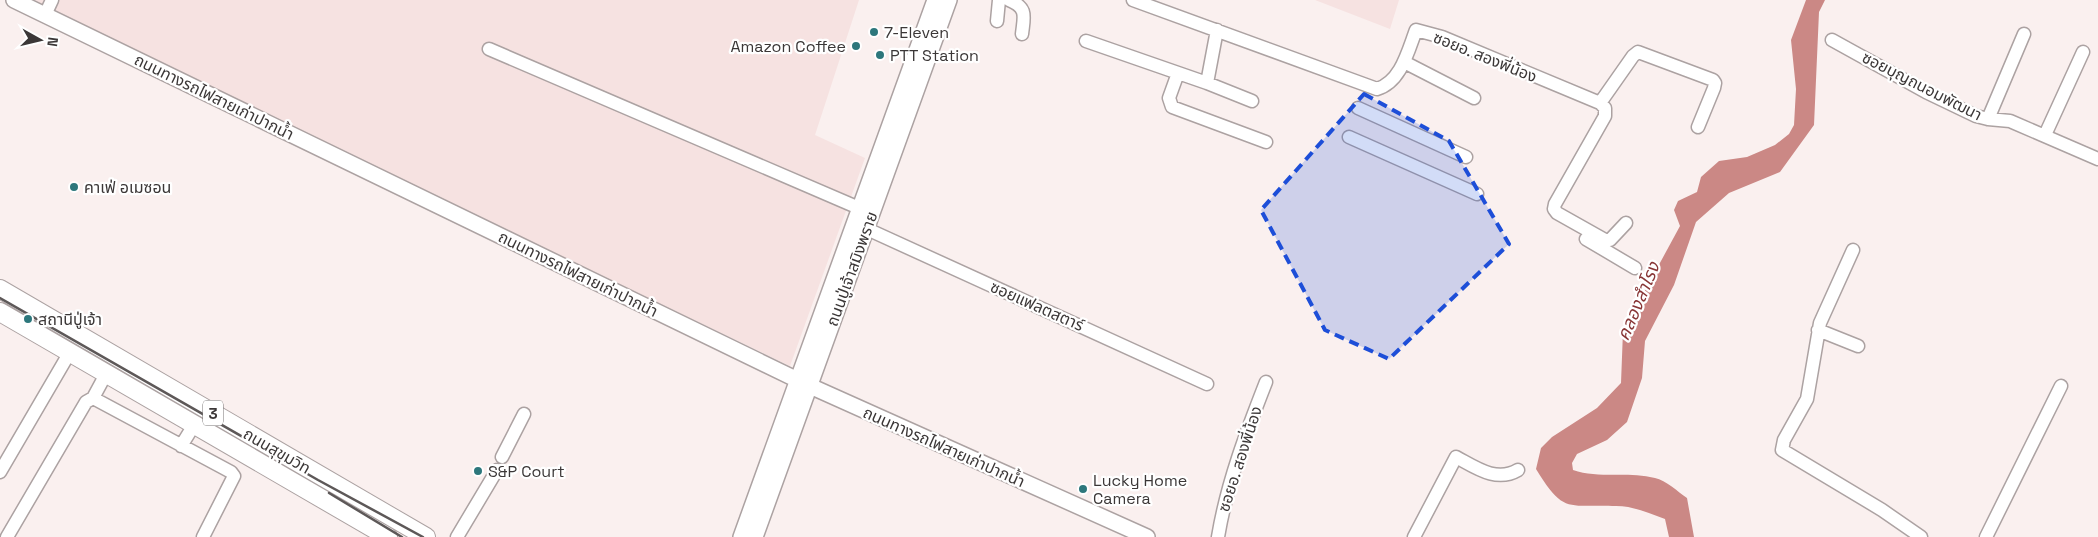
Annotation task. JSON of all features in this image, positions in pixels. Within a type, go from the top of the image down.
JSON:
[{"type":"highway","name":"ถนนสุขุมวิท","points":[[0,289],[426,537]]},
{"type":"highway","name":"ถนนสุขุมวิท","points":[[0,312],[388,537]]},
{"type":"highway","points":[[194,425],[202,407]]},
{"type":"main road","name":"ถนนทางรถไฟสายเก่าปากน้ำ","points":[[14,0],[803,383],[1147,537]]},
{"type":"main road","name":"ถนนปู่เจ้าสมิงพราย","points":[[741,537],[866,229],[935,0]]},
{"type":"main road","name":"ถนนปู่เจ้าสมิงพราย","points":[[755,537],[860,208],[949,0]]},
{"type":"street","points":[[45,15],[52,0]]},
{"type":"street","points":[[997,21],[999,0]]},
{"type":"street","points":[[1009,0],[1018,4],[1024,13],[1022,34]]},
{"type":"street","name":"ซอยอ. สองพี่น้อง","points":[[1133,0],[1377,89],[1386,86],[1393,80],[1404,62],[1416,30],[1442,37],[1600,103]]},
{"type":"street","points":[[1207,83],[1217,30]]},
{"type":"street","points":[[1988,119],[2024,34]]},
{"type":"street","name":"ซอยบุญถนอมพัฒนา","points":[[1832,40],[1926,92],[1976,116],[2010,121],[2098,159]]},
{"type":"street","points":[[1086,41],[1207,83],[1252,101]]},
{"type":"street","points":[[489,49],[860,208]]},
{"type":"street","points":[[1635,268],[1604,251],[1559,221],[1554,209],[1555,204],[1605,116],[1605,108],[1600,103],[1633,56],[1638,52],[1713,80],[1714,88],[1698,127]]},
{"type":"street","points":[[2045,135],[2083,52]]},
{"type":"street","points":[[1404,62],[1474,98]]},
{"type":"street","points":[[1178,73],[1169,98],[1172,107],[1266,142]]},
{"type":"street","points":[[1358,108],[1466,157]]},
{"type":"street","points":[[1349,137],[1477,194]]},
{"type":"street","points":[[1557,213],[1605,240],[1610,240],[1626,223]]},
{"type":"street","name":"ซอยแฟลตสตาร์","points":[[866,229],[1208,384]]},
{"type":"street","points":[[1853,250],[1818,330],[1807,399],[1784,440],[1782,450],[1882,510],[1922,537]]},
{"type":"street","points":[[1818,330],[1858,346]]},
{"type":"street","points":[[0,472],[70,352]]},
{"type":"street","points":[[7,537],[86,402],[93,398],[106,374]]},
{"type":"street","name":"ซอยอ. สองพี่น้อง","points":[[1218,537],[1236,461],[1266,382]]},
{"type":"street","points":[[1986,537],[2061,386]]},
{"type":"street","points":[[93,398],[231,472],[234,476],[203,537]]},
{"type":"street","points":[[502,456],[524,414]]},
{"type":"street","points":[[181,446],[194,425]]},
{"type":"street","points":[[1414,537],[1456,457],[1495,476],[1510,474],[1518,470]]},
{"type":"street","points":[[457,537],[497,470]]},
{"type":"highlighted area","points":[[1364,94],[1449,141],[1509,244],[1389,359],[1325,330],[1261,210]]},
{"type":"shaded area","points":[[23,0],[859,0],[815,135],[865,158],[790,366]]},
{"type":"shaded area","points":[[1315,0],[1399,0],[1390,29]]},
{"type":"shaded area","points":[[1806,0],[1825,0],[1819,12],[1814,125],[1780,172],[1729,193],[1696,222],[1674,285],[1645,341],[1642,378],[1627,422],[1607,440],[1577,454],[1572,463],[1573,470],[1583,473],[1645,476],[1659,479],[1668,484],[1687,498],[1694,537],[1669,537],[1665,519],[1647,512],[1622,506],[1577,506],[1568,504],[1554,494],[1536,469],[1541,448],[1552,437],[1597,408],[1621,383],[1623,331],[1680,226],[1674,210],[1678,201],[1697,192],[1701,177],[1719,161],[1747,157],[1775,145],[1789,134],[1794,125],[1796,89],[1791,40]]},
{"type":"railway","points":[[0,298],[318,480],[423,537]]},
{"type":"railway","points":[[329,493],[402,537]]},
{"type":"place","name":"7-Eleven","points":[[874,32]]},
{"type":"place","name":"Amazon Coffee","points":[[856,46]]},
{"type":"place","name":"PTT Station","points":[[880,55]]},
{"type":"place","name":"คาเฟ่ อเมซอน","points":[[74,187]]},
{"type":"place","name":"สถานีปู่เจ้า","points":[[28,319]]},
{"type":"place","name":"S&P Court","points":[[478,471]]},
{"type":"place","name":"Lucky Home Camera","points":[[1083,489]]},
{"type":"water label","name":"คลองสำโรง","points":[[1638,301]]}]
